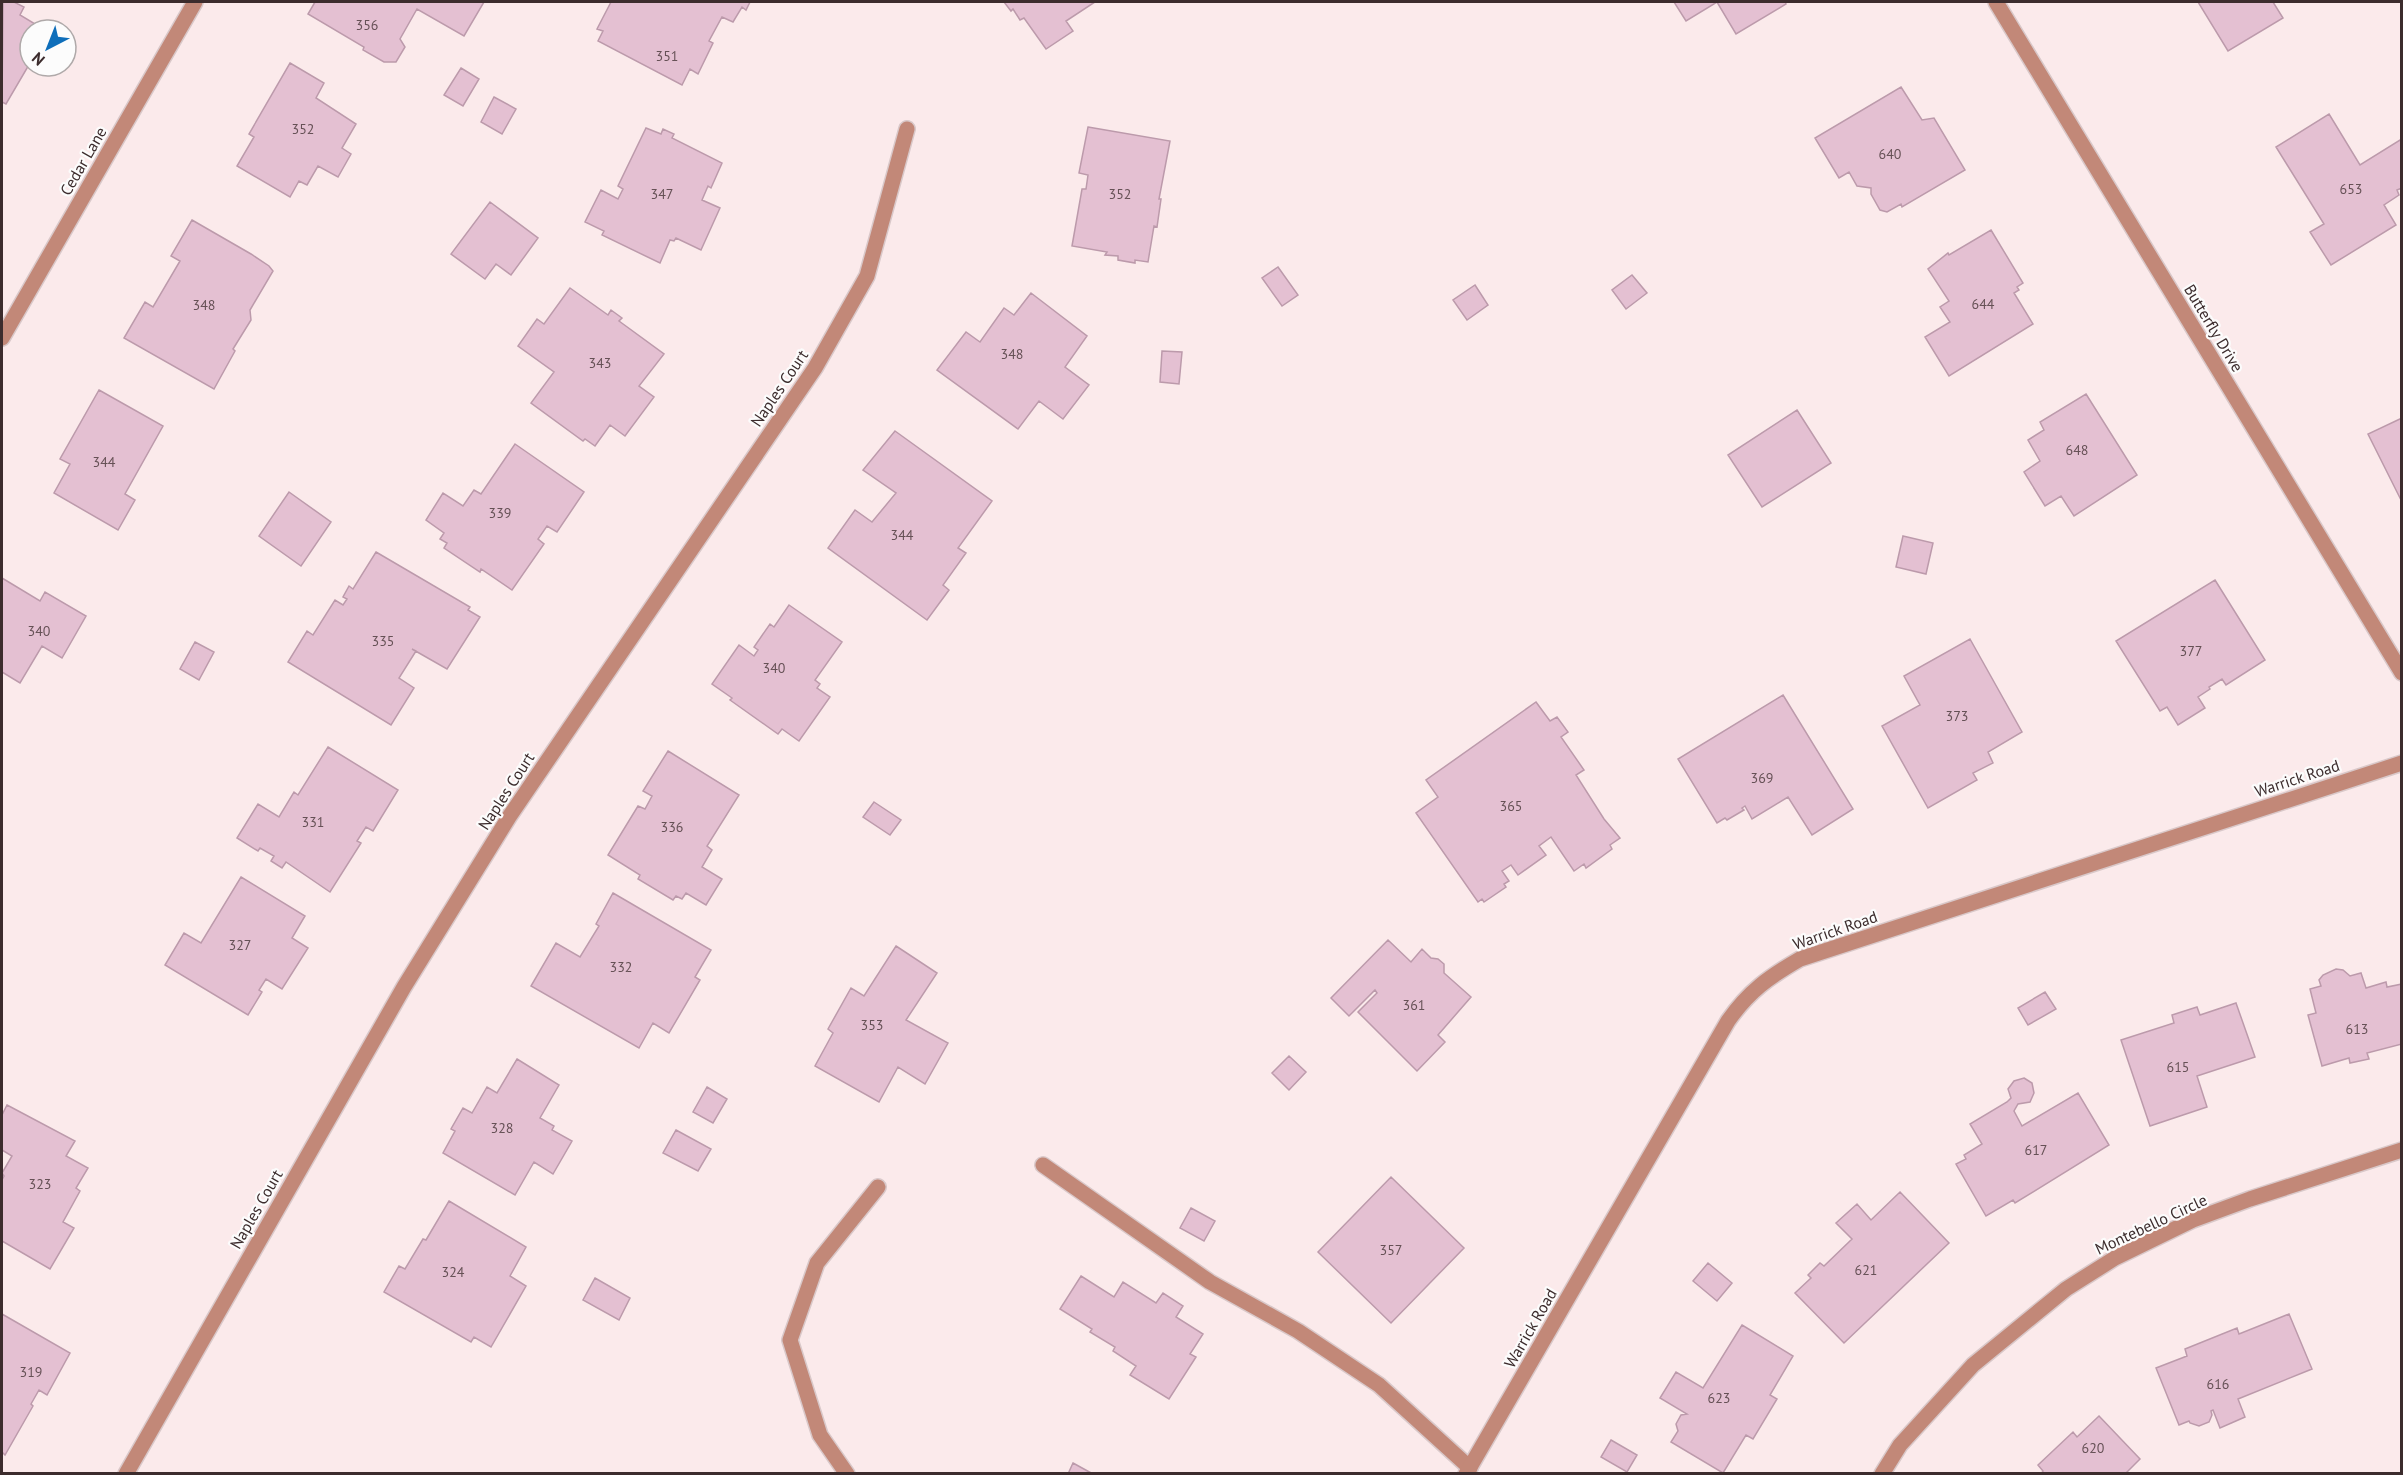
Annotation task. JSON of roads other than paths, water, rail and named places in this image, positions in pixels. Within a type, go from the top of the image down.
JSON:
[{"type":"street","name":"Cedar Lane","points":[[2,338],[195,2]]},
{"type":"street","name":"Butterfly Drive","points":[[1996,2],[2402,673]]},
{"type":"street","name":"Naples Court","points":[[126,1473],[404,987],[509,817],[815,368],[867,276],[907,129]]},
{"type":"street","name":"Warrick Road","points":[[1468,1471],[1728,1021],[1741,1002],[1766,980],[1800,959],[2402,763]]},
{"type":"street","name":"Montebello Circle","points":[[1882,1473],[1900,1445],[1973,1365],[2066,1289],[2115,1258],[2193,1221],[2250,1199],[2402,1150]]},
{"type":"street","points":[[1043,1165],[1210,1282],[1298,1330],[1379,1385],[1468,1471]]},
{"type":"street","points":[[847,1473],[820,1435],[790,1340],[817,1263],[878,1187]]}]
